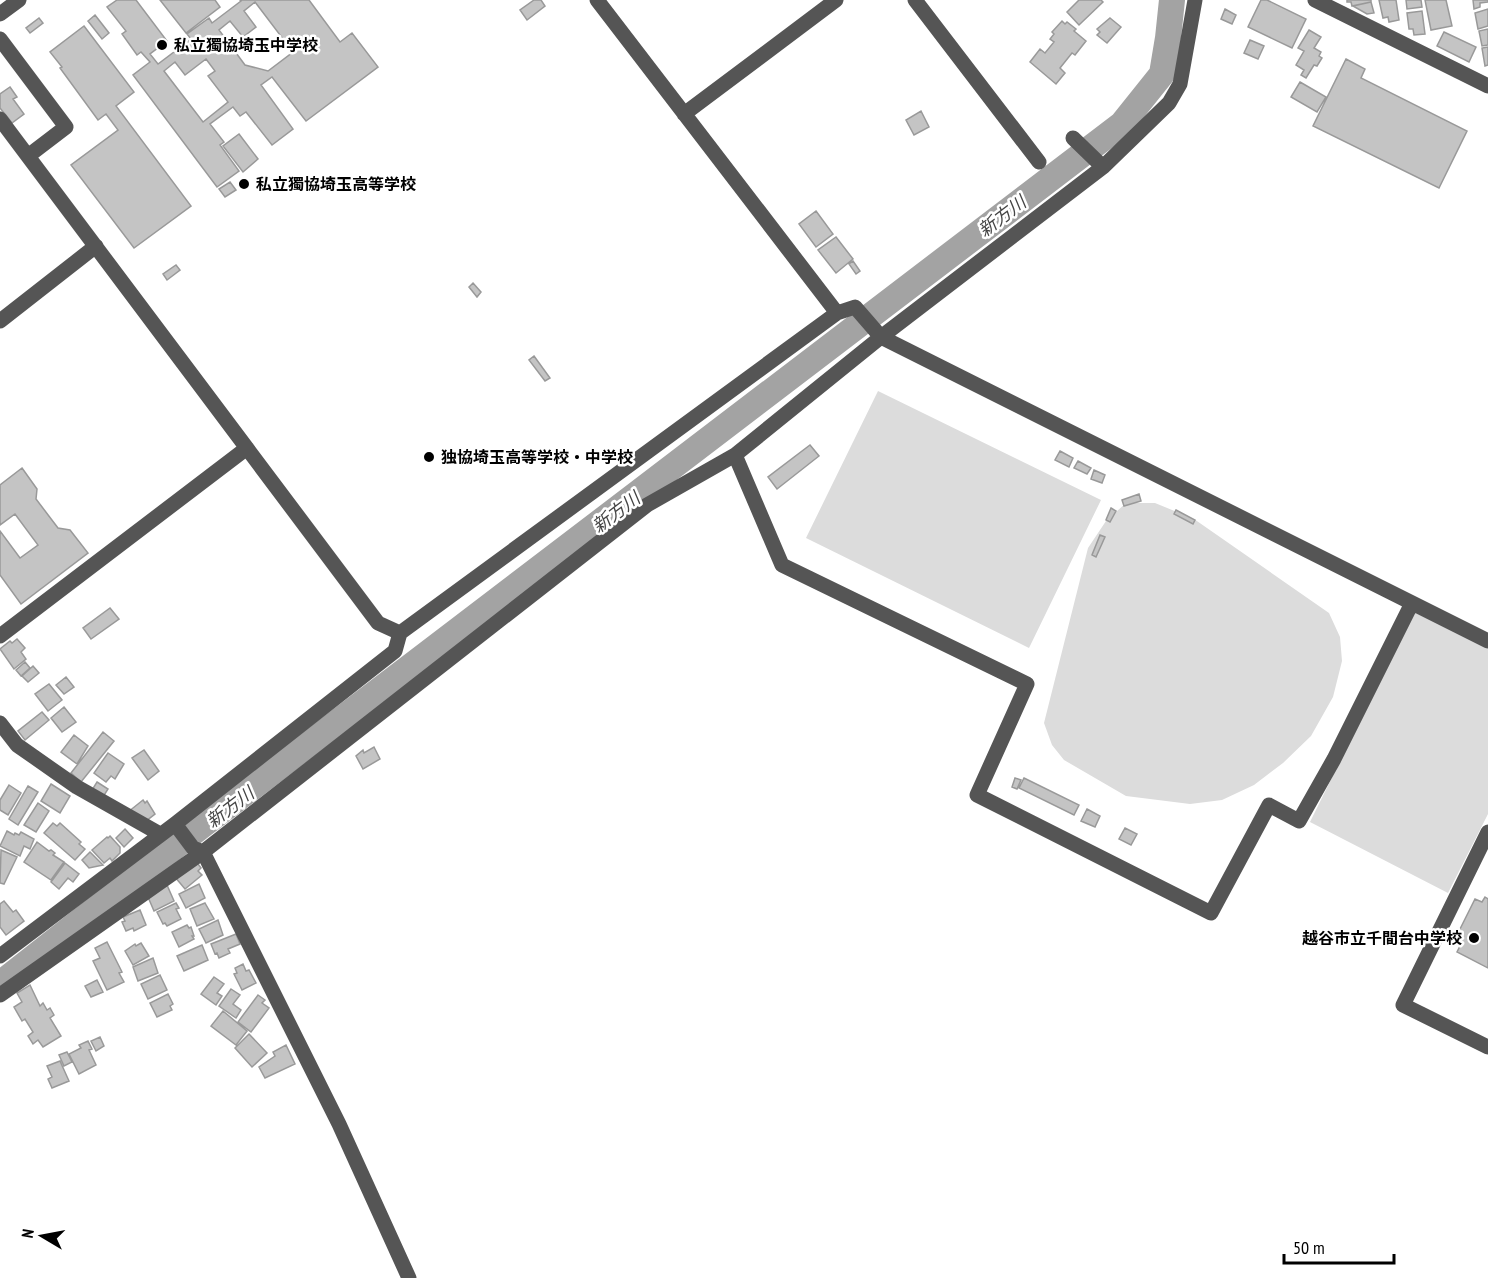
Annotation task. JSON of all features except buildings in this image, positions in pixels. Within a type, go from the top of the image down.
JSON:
[{"type":"street","points":[[0,14],[19,0]]},
{"type":"street","points":[[597,0],[837,313]]},
{"type":"street","points":[[684,114],[836,0]]},
{"type":"street","points":[[915,0],[1039,162]]},
{"type":"street","points":[[0,995],[198,850],[647,505],[735,455],[876,333],[1103,167],[1169,103],[1179,84],[1195,0]]},
{"type":"street","points":[[1315,0],[1488,86]]},
{"type":"street","points":[[0,39],[66,127],[28,156]]},
{"type":"street","points":[[0,119],[378,623],[400,633]]},
{"type":"street","points":[[1073,138],[1103,167]]},
{"type":"street","points":[[0,321],[96,246]]},
{"type":"street","points":[[0,956],[160,834],[177,826],[395,651],[400,633],[837,313],[855,307],[876,333],[1488,641]]},
{"type":"street","points":[[0,636],[247,448]]},
{"type":"street","points":[[735,455],[782,565],[1028,684],[977,795],[1211,913],[1269,805],[1299,821],[1334,759],[1413,603]]},
{"type":"street","points":[[0,723],[17,745],[77,787],[160,834]]},
{"type":"street","points":[[177,826],[198,850],[339,1124],[409,1278]]},
{"type":"street","points":[[1488,832],[1403,1005],[1488,1047]]},
{"type":"shaded area","points":[[878,391],[1101,500],[1029,648],[806,538]]},
{"type":"shaded area","points":[[1126,503],[1155,503],[1194,519],[1329,613],[1340,637],[1342,661],[1333,697],[1311,736],[1283,763],[1254,785],[1222,800],[1190,804],[1126,796],[1064,760],[1052,745],[1044,723],[1088,548],[1106,521]]},
{"type":"shaded area","points":[[1414,612],[1488,648],[1488,814],[1448,893],[1310,822]]},
{"type":"waterway","name":"新方川","points":[[0,984],[200,827],[1122,124],[1162,74],[1172,0]]},
{"type":"place","name":"私立獨協埼玉中学校","points":[[162,45]]},
{"type":"place","name":"私立獨協埼玉高等学校","points":[[244,184]]},
{"type":"place","name":"独協埼玉高等学校・中学校","points":[[429,457]]},
{"type":"place","name":"越谷市立千間台中学校","points":[[1474,938]]}]
